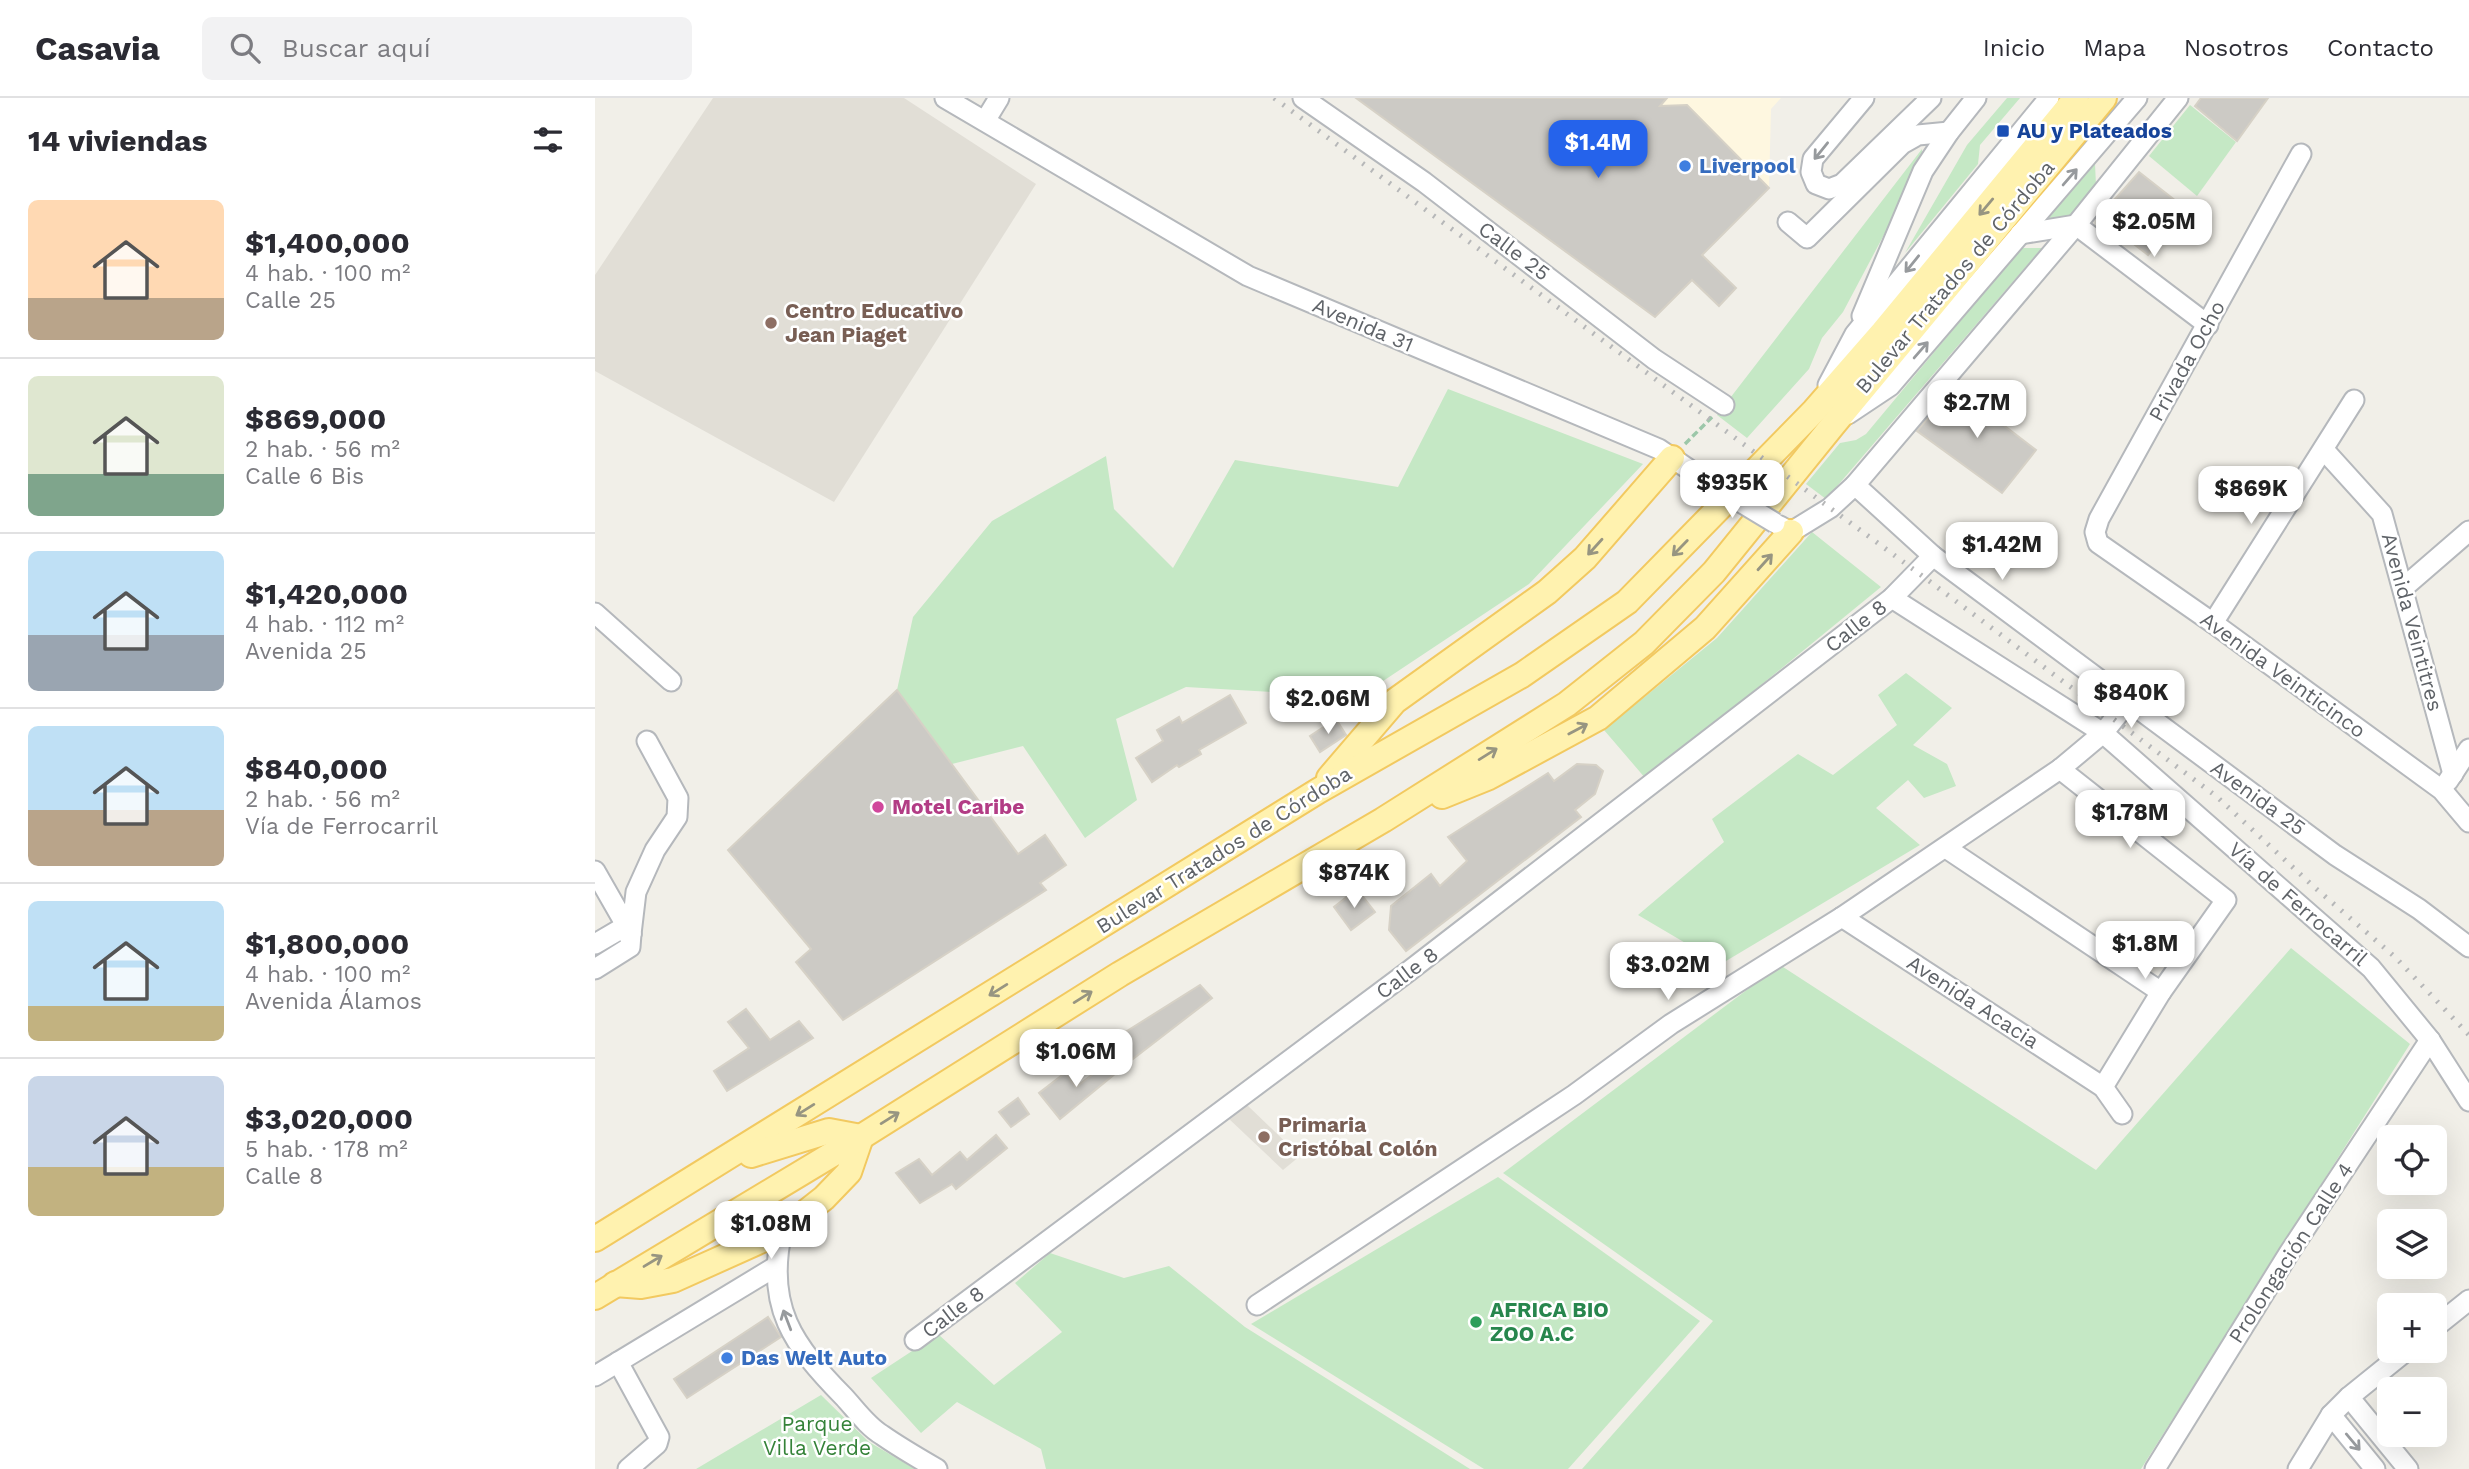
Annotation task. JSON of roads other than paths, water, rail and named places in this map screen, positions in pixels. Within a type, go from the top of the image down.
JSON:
[{"type":"main road","name":"Bulevar Tratados de Córdoba","points":[[605,1290],[861,1137],[1120,974],[1383,820],[1567,704],[1644,643],[1714,572],[1883,332],[2076,98]]},
{"type":"main road","name":"Bulevar Tratados de Córdoba","points":[[595,1240],[1318,791],[1522,675],[1627,602],[1823,418],[2104,98]]},
{"type":"main road","points":[[1318,791],[1395,701],[1547,592],[1585,558],[1672,458]]},
{"type":"main road","points":[[1383,820],[1489,777],[1598,718],[1705,628],[1783,528]]},
{"type":"main road","points":[[605,1290],[673,1280],[782,1231],[824,1198],[849,1172],[861,1137],[829,1130],[713,1167]]},
{"type":"street","name":"Avenida 31","points":[[945,98],[1248,276],[1659,449],[1783,528]]},
{"type":"street","points":[[985,121],[999,98]]},
{"type":"street","name":"Calle 25","points":[[1303,98],[1424,182],[1654,359],[1724,405]]},
{"type":"street","points":[[1864,98],[1813,159],[1811,172],[1816,184],[1829,189],[1842,184],[1931,98]]},
{"type":"street","points":[[1855,334],[1923,171],[1976,98]]},
{"type":"street","name":"Bulevar Tratados de Córdoba","points":[[1823,418],[1855,334],[2049,98]]},
{"type":"street","name":"Bulevar Tratados de Córdoba","points":[[1823,418],[1890,386],[2137,98]]},
{"type":"street","points":[[1783,528],[1830,508],[1856,485],[2076,225],[2178,98]]},
{"type":"street","points":[[1788,222],[1807,238],[1902,144],[1917,135],[1949,132]]},
{"type":"street","points":[[2103,139],[2114,178]]},
{"type":"street","name":"Privada Ocho","points":[[2095,532],[2098,519],[2301,154]]},
{"type":"street","points":[[2020,234],[2076,225],[2208,325]]},
{"type":"street","points":[[2213,624],[2354,400]]},
{"type":"street","name":"Avenida Veintitres","points":[[2324,450],[2382,513],[2403,588],[2448,782]]},
{"type":"street","name":"Avenida 25","points":[[1856,485],[1933,556],[2335,855],[2419,909],[2469,947]]},
{"type":"street","points":[[2403,588],[2469,531]]},
{"type":"street","name":"Avenida Veinticinco","points":[[2095,532],[2098,543],[2448,782],[2469,822]]},
{"type":"street","points":[[1892,598],[1933,556]]},
{"type":"street","name":"Vía de Ferrocarril","points":[[1892,598],[2103,733],[2371,968],[2430,1040],[2469,1101]]},
{"type":"street","name":"Calle 8","points":[[915,1340],[1409,971],[1892,598]]},
{"type":"street","points":[[595,613],[671,681]]},
{"type":"street","points":[[1257,1305],[1574,1096],[1671,1024],[1946,848],[2060,769],[2103,733],[2128,702]]},
{"type":"street","points":[[595,969],[630,947],[636,892],[655,850],[677,817],[678,798],[647,741]]},
{"type":"street","points":[[2448,782],[2469,749]]},
{"type":"street","points":[[2060,769],[2225,900],[2161,992],[2103,1087],[2122,1114]]},
{"type":"street","points":[[1946,848],[2161,992]]},
{"type":"street","points":[[595,871],[631,934]]},
{"type":"street","name":"Avenida Acacia","points":[[1842,917],[2103,1087]]},
{"type":"street","points":[[595,944],[619,930],[631,934]]},
{"type":"street","name":"Prolongación Calle 4","points":[[2155,1469],[2289,1253],[2430,1040]]},
{"type":"street","points":[[782,1231],[775,1267],[783,1314],[795,1341],[816,1369],[879,1434],[937,1469]]},
{"type":"street","points":[[595,1376],[775,1267]]},
{"type":"street","points":[[2447,1318],[2469,1300]]},
{"type":"street","points":[[618,1362],[659,1437],[657,1444],[628,1469]]},
{"type":"street","points":[[2298,1469],[2330,1415],[2391,1363]]},
{"type":"street","points":[[2349,1397],[2407,1469]]},
{"type":"street","points":[[2330,1415],[2375,1469]]},
{"type":"railway","points":[[1274,98],[2216,796],[2395,957],[2469,1035]]},
{"type":"place","name":"AU y Plateados","points":[[2003,131]]},
{"type":"place","name":"Liverpool","points":[[1685,166]]},
{"type":"place","name":"Centro Educativo Jean Piaget","points":[[771,323]]},
{"type":"place","name":"Motel Caribe","points":[[878,807]]},
{"type":"place","name":"Primaria Cristóbal Colón","points":[[1264,1137]]},
{"type":"place","name":"AFRICA BIO ZOO A.C","points":[[1476,1322]]},
{"type":"place","name":"Das Welt Auto","points":[[727,1358]]},
{"type":"park label","name":"Parque Villa Verde","points":[[817,1436]]}]
